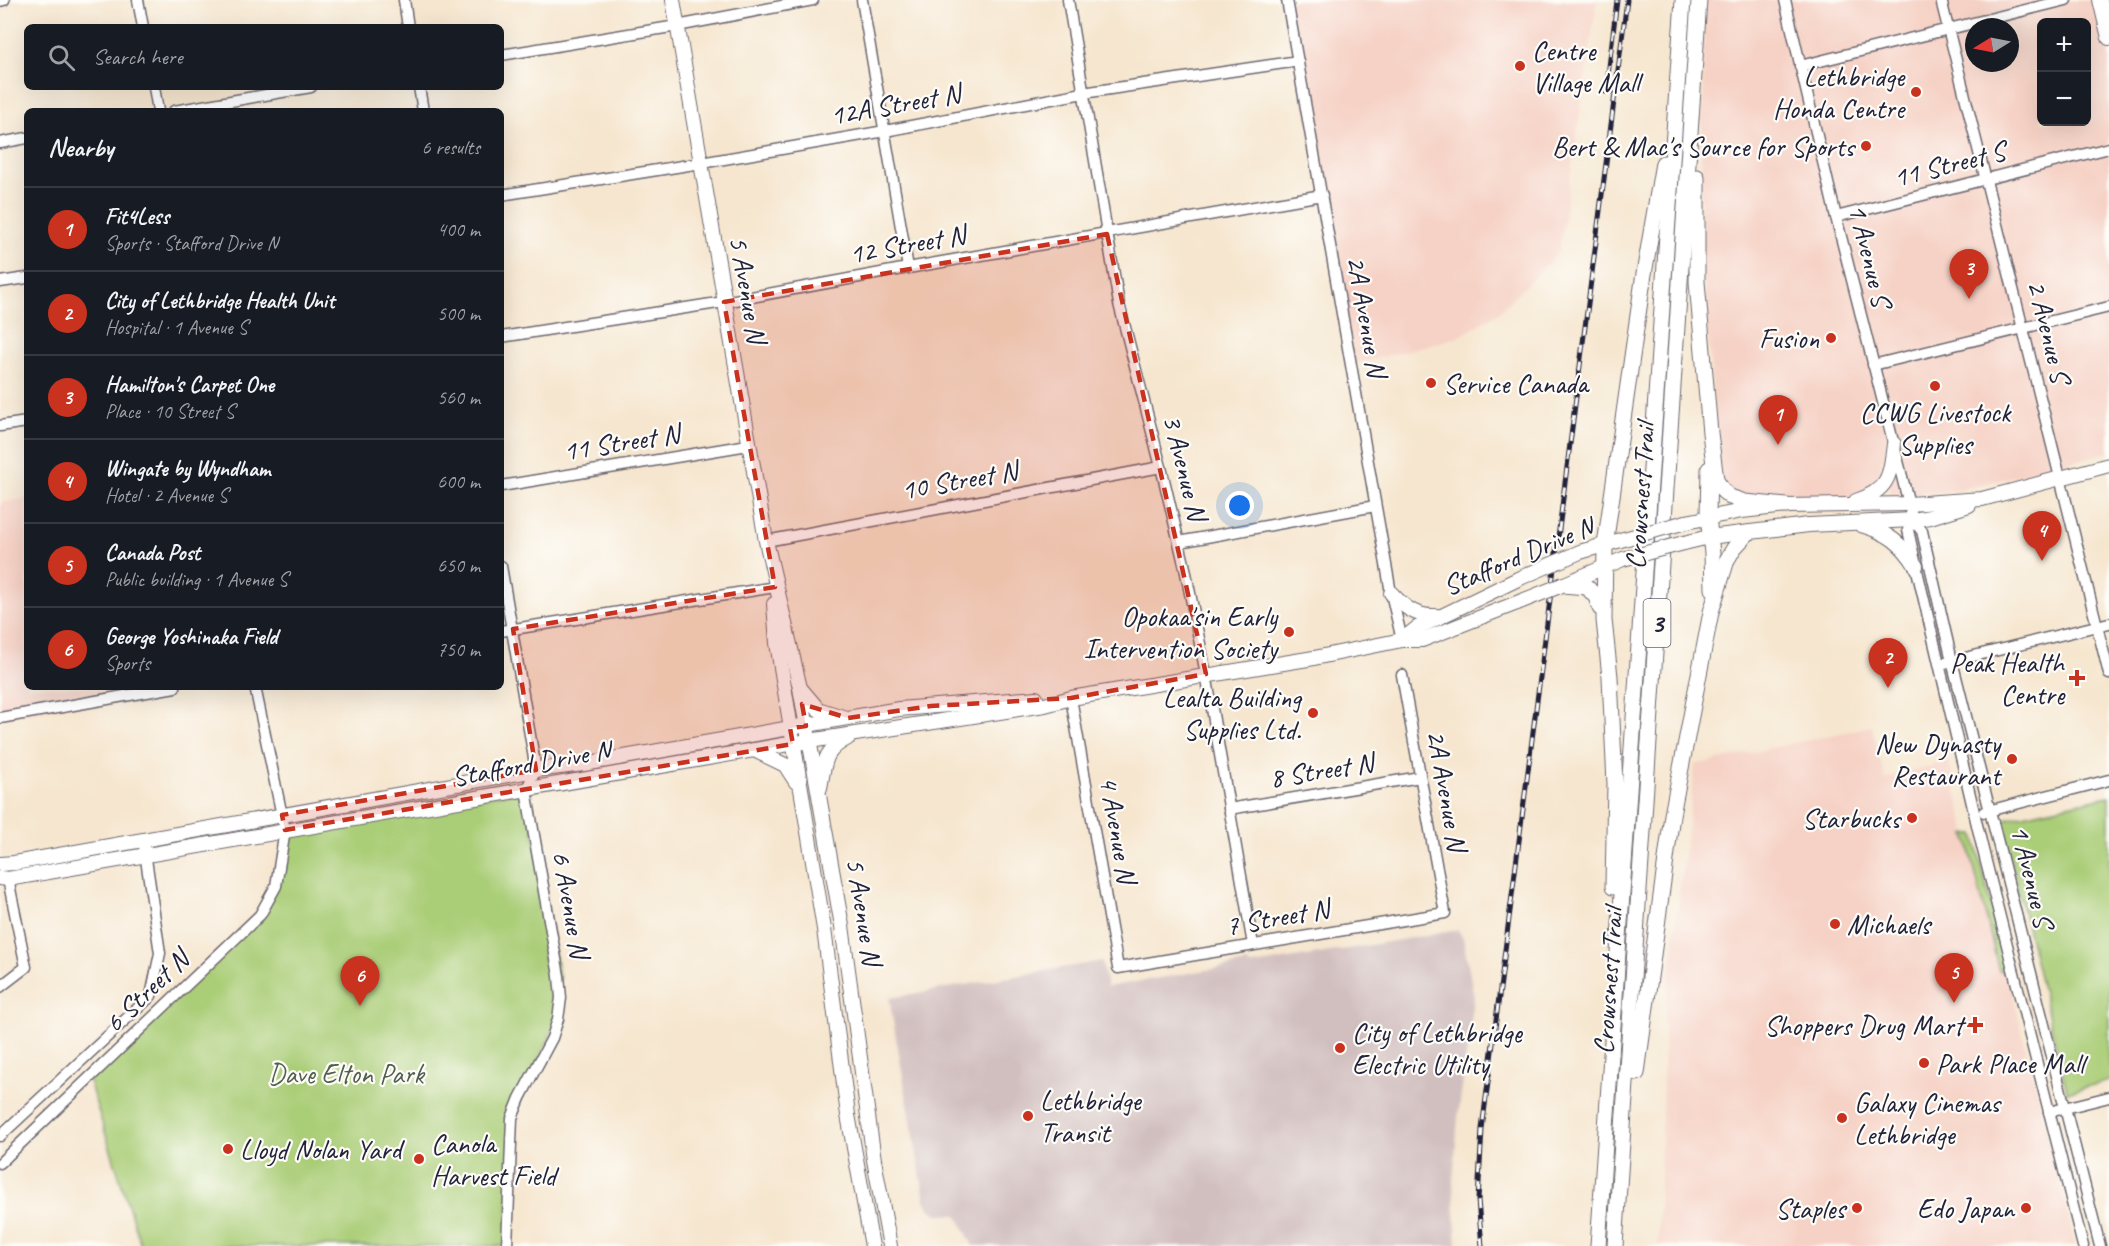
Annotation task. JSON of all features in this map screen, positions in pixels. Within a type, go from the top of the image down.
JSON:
[{"type":"highway","name":"Crowsnest Trail","points":[[1598,1246],[1683,0]]},
{"type":"highway","name":"Crowsnest Trail","points":[[1616,1246],[1699,0]]},
{"type":"highway","points":[[1698,38],[1697,282],[1713,469],[1716,480],[1730,497],[1745,502],[1787,506]]},
{"type":"highway","points":[[1608,1109],[1615,784],[1610,677],[1604,620],[1603,569],[1643,280],[1678,74]]},
{"type":"highway","points":[[1710,433],[1708,516],[1713,581],[1711,612]]},
{"type":"highway","points":[[1618,1215],[1672,815],[1711,612],[1727,560],[1734,548],[1748,533]]},
{"type":"highway","points":[[1572,583],[1587,587],[1596,597],[1604,620]]},
{"type":"main road","name":"5 Avenue N","points":[[673,0],[748,445],[775,587],[800,688],[842,926],[874,1160],[890,1246]]},
{"type":"main road","points":[[2100,0],[2109,38]]},
{"type":"main road","points":[[1846,505],[1880,490],[1891,470],[1894,444]]},
{"type":"main road","points":[[1982,500],[2109,465]]},
{"type":"main road","name":"Stafford Drive N","points":[[1402,640],[1417,628],[1580,552],[1708,516],[1787,506],[1982,500]]},
{"type":"main road","name":"Stafford Drive N","points":[[4,878],[754,750],[1045,705],[1071,698],[1325,656],[1402,640],[1422,640],[1572,583],[1623,559],[1684,543],[1709,537],[1850,522],[1913,520],[1958,510],[1982,500]]},
{"type":"main road","points":[[1850,522],[1881,531],[1894,538],[1902,545],[1916,566]]},
{"type":"main road","name":"5 Avenue N","points":[[775,587],[776,636],[825,930],[848,1115],[872,1246]]},
{"type":"main road","points":[[1391,594],[1404,608],[1417,615],[1442,616]]},
{"type":"main road","points":[[800,688],[818,709],[848,718]]},
{"type":"main road","name":"Stafford Drive N","points":[[0,864],[848,718],[920,707],[1044,697],[1071,698]]},
{"type":"main road","points":[[818,796],[826,758],[830,750],[859,733]]},
{"type":"main road","points":[[754,750],[785,765],[801,791]]},
{"type":"street","points":[[138,0],[142,24]]},
{"type":"street","points":[[404,0],[408,24]]},
{"type":"street","points":[[504,55],[677,26],[813,0]]},
{"type":"street","points":[[862,0],[908,268]]},
{"type":"street","name":"3 Avenue N","points":[[1068,0],[1119,304],[1179,542],[1206,674],[1252,945]]},
{"type":"street","name":"2A Avenue N","points":[[1287,0],[1375,506],[1402,640]]},
{"type":"street","name":"1 Avenue S","points":[[1785,0],[1873,365],[1913,520],[1921,528],[1952,661],[2100,1246]]},
{"type":"street","name":"2 Avenue S","points":[[1941,0],[2109,674]]},
{"type":"street","points":[[1800,66],[2066,0]]},
{"type":"street","name":"12A Street N","points":[[504,195],[885,131],[1083,93],[1298,61]]},
{"type":"street","points":[[154,90],[158,108]]},
{"type":"street","points":[[191,108],[294,90]]},
{"type":"street","points":[[420,90],[422,108]]},
{"type":"street","points":[[0,143],[24,139]]},
{"type":"street","name":"11 Street S","points":[[1836,217],[2109,148]]},
{"type":"street","name":"12 Street N","points":[[504,337],[724,302],[1322,195]]},
{"type":"street","points":[[0,282],[24,278]]},
{"type":"street","points":[[1873,365],[2109,307]]},
{"type":"street","points":[[0,426],[24,422]]},
{"type":"street","name":"11 Street N","points":[[504,486],[748,445]]},
{"type":"street","name":"10 Street N","points":[[766,541],[1161,467]]},
{"type":"street","points":[[1179,542],[1375,506]]},
{"type":"street","name":"1 Avenue S","points":[[1913,520],[1908,530],[1974,814],[2083,1246]]},
{"type":"street","points":[[504,582],[536,770],[526,790]]},
{"type":"street","points":[[504,630],[775,587]]},
{"type":"street","points":[[1939,664],[2109,623]]},
{"type":"street","name":"2A Avenue N","points":[[1402,675],[1445,913]]},
{"type":"street","points":[[0,718],[158,690]]},
{"type":"street","points":[[256,690],[285,830]]},
{"type":"street","name":"4 Avenue N","points":[[1071,698],[1118,968]]},
{"type":"street","name":"8 Street N","points":[[1229,809],[1420,777]]},
{"type":"street","points":[[1974,814],[2109,780]]},
{"type":"street","name":"6 Avenue N","points":[[507,1246],[512,1118],[552,1038],[561,998],[526,790]]},
{"type":"street","name":"6 Street N","points":[[0,1163],[260,915],[276,886],[285,830]]},
{"type":"street","points":[[0,1136],[151,996],[160,953],[143,839]]},
{"type":"street","points":[[0,987],[26,967],[4,878]]},
{"type":"street","name":"7 Street N","points":[[1118,968],[1445,913]]},
{"type":"street","points":[[2049,1112],[2109,1096]]},
{"type":"highlighted area","points":[[1107,234],[1206,674],[1071,698],[931,706],[848,718],[802,704],[806,726],[790,728],[793,744],[285,830],[282,815],[536,770],[513,629],[775,587],[724,302]]},
{"type":"shaded area","points":[[1287,0],[1597,0],[1559,252],[1498,313],[1458,337],[1351,365]]},
{"type":"shaded area","points":[[1705,0],[2109,0],[2109,452],[1953,492],[1891,496],[1882,456],[1879,482],[1853,499],[1790,501],[1733,495],[1719,481],[1700,229]]},
{"type":"shaded area","points":[[24,499],[24,690],[158,690],[0,718],[0,503]]},
{"type":"shaded area","points":[[1872,726],[1885,779],[1949,761],[1999,971],[2007,972],[2076,1246],[1658,1246],[1665,1013],[1695,765]]},
{"type":"shaded area","points":[[1458,930],[1463,938],[1474,997],[1458,1118],[1453,1182],[1457,1246],[973,1246],[957,1215],[937,1214],[929,1208],[925,1200],[889,998],[1102,961],[1107,987],[1248,963],[1249,966]]},
{"type":"green space","name":"Dave Elton Park","points":[[526,790],[559,976],[558,1019],[512,1118],[507,1246],[141,1246],[88,1078],[260,915],[276,886],[285,830]]},
{"type":"green space","points":[[2109,796],[2109,1081],[2067,1092],[2001,820]]},
{"type":"green space","points":[[1966,834],[1974,834],[2007,972],[1999,971]]},
{"type":"railway","points":[[1606,92],[1617,0]]},
{"type":"railway","points":[[1482,1246],[1478,1200],[1482,1129],[1627,0]]},
{"type":"place","name":"Centre Village Mall","points":[[1520,66]]},
{"type":"place","name":"Lethbridge Honda Centre","points":[[1916,92]]},
{"type":"place","name":"Bert & Mac's Source for Sports","points":[[1866,146]]},
{"type":"place","name":"Hamilton's Carpet One","points":[[1969,299]]},
{"type":"place","name":"Fusion","points":[[1831,338]]},
{"type":"place","name":"Service Canada","points":[[1431,383]]},
{"type":"place","name":"CCWG Livestock Supplies","points":[[1935,386]]},
{"type":"place","name":"Fit4Less","points":[[1778,445]]},
{"type":"place","name":"Wingate by Wyndham","points":[[2042,561]]},
{"type":"place","name":"Opokaa'sin Early Intervention Society","points":[[1289,632]]},
{"type":"place","name":"Peak Health Centre","points":[[2077,678]]},
{"type":"place","name":"City of Lethbridge Health Unit","points":[[1888,688]]},
{"type":"place","name":"Lealta Building Supplies Ltd.","points":[[1313,713]]},
{"type":"place","name":"New Dynasty Restaurant","points":[[2012,759]]},
{"type":"place","name":"Starbucks","points":[[1912,818]]},
{"type":"place","name":"Michaels","points":[[1835,924]]},
{"type":"place","name":"Canada Post","points":[[1954,1003]]},
{"type":"place","name":"George Yoshinaka Field","points":[[360,1006]]},
{"type":"place","name":"Shoppers Drug Mart","points":[[1975,1025]]},
{"type":"place","name":"City of Lethbridge Electric Utility","points":[[1340,1048]]},
{"type":"place","name":"Park Place Mall","points":[[1924,1063]]},
{"type":"place","name":"Lethbridge Transit","points":[[1028,1116]]},
{"type":"place","name":"Galaxy Cinemas Lethbridge","points":[[1842,1118]]},
{"type":"place","name":"Lloyd Nolan Yard","points":[[228,1149]]},
{"type":"place","name":"Canola Harvest Field","points":[[419,1159]]},
{"type":"place","name":"Staples","points":[[1857,1208]]},
{"type":"place","name":"Edo Japan","points":[[2026,1208]]}]
